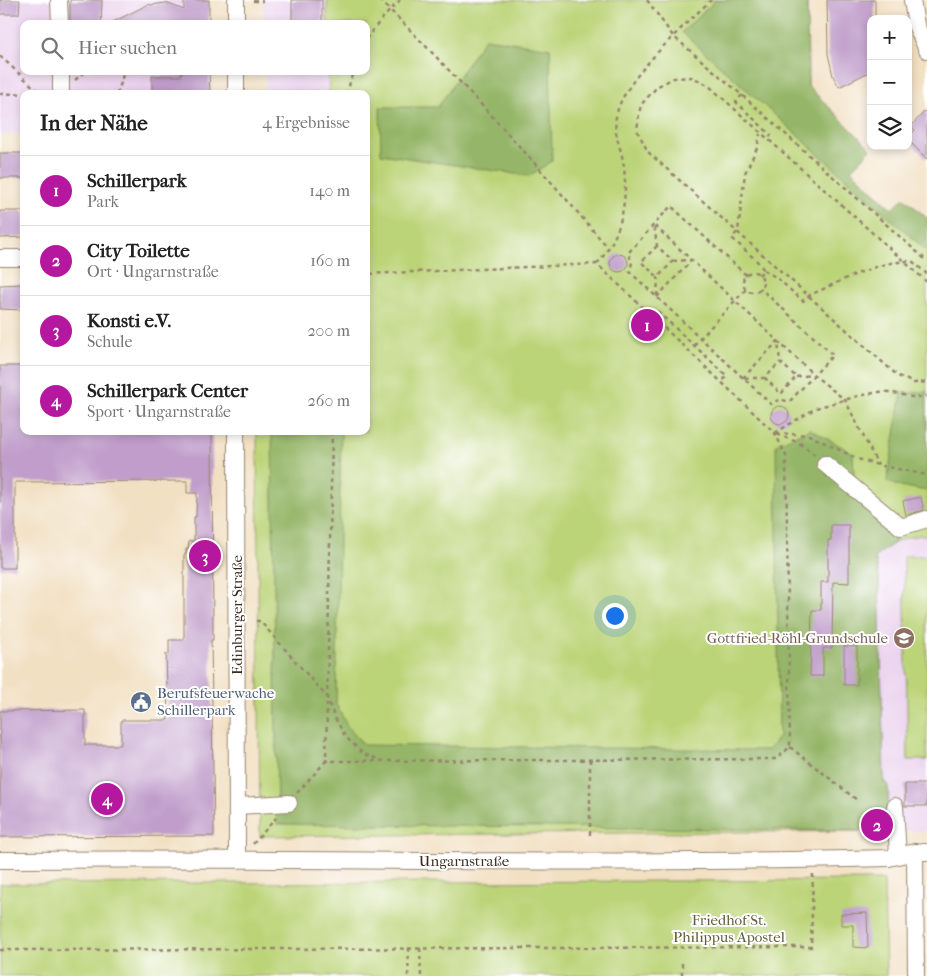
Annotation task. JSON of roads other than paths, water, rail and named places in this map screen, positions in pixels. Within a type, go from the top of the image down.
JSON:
[{"type":"street","points":[[59,0],[60,20]]},
{"type":"street","points":[[236,0],[236,20]]},
{"type":"street","points":[[912,0],[916,26],[927,50]]},
{"type":"street","points":[[61,75],[62,90]]},
{"type":"street","points":[[236,75],[236,90]]},
{"type":"street","points":[[0,258],[20,258]]},
{"type":"street","name":"Edinburger Straße","points":[[236,435],[237,859]]},
{"type":"street","points":[[825,464],[901,527],[927,519]]},
{"type":"street","points":[[238,806],[289,803]]},
{"type":"street","points":[[895,806],[898,855]]},
{"type":"street","points":[[916,976],[921,852]]},
{"type":"street","name":"Ungarnstraße","points":[[0,860],[237,859],[589,862],[888,858],[921,852]]},
{"type":"place","name":"Schillerpark","points":[[647,325]]},
{"type":"place","name":"Konsti e.V.","points":[[205,556]]},
{"type":"place","name":"Gottfried-Röhl-Grundschule","points":[[904,638]]},
{"type":"place","name":"Berufsfeuerwache Schillerpark","points":[[141,702]]},
{"type":"place","name":"Schillerpark Center","points":[[107,799]]},
{"type":"place","name":"City Toilette","points":[[877,825]]},
{"type":"park label","name":"Friedhof St. Philippus Apostel","points":[[729,928]]}]
